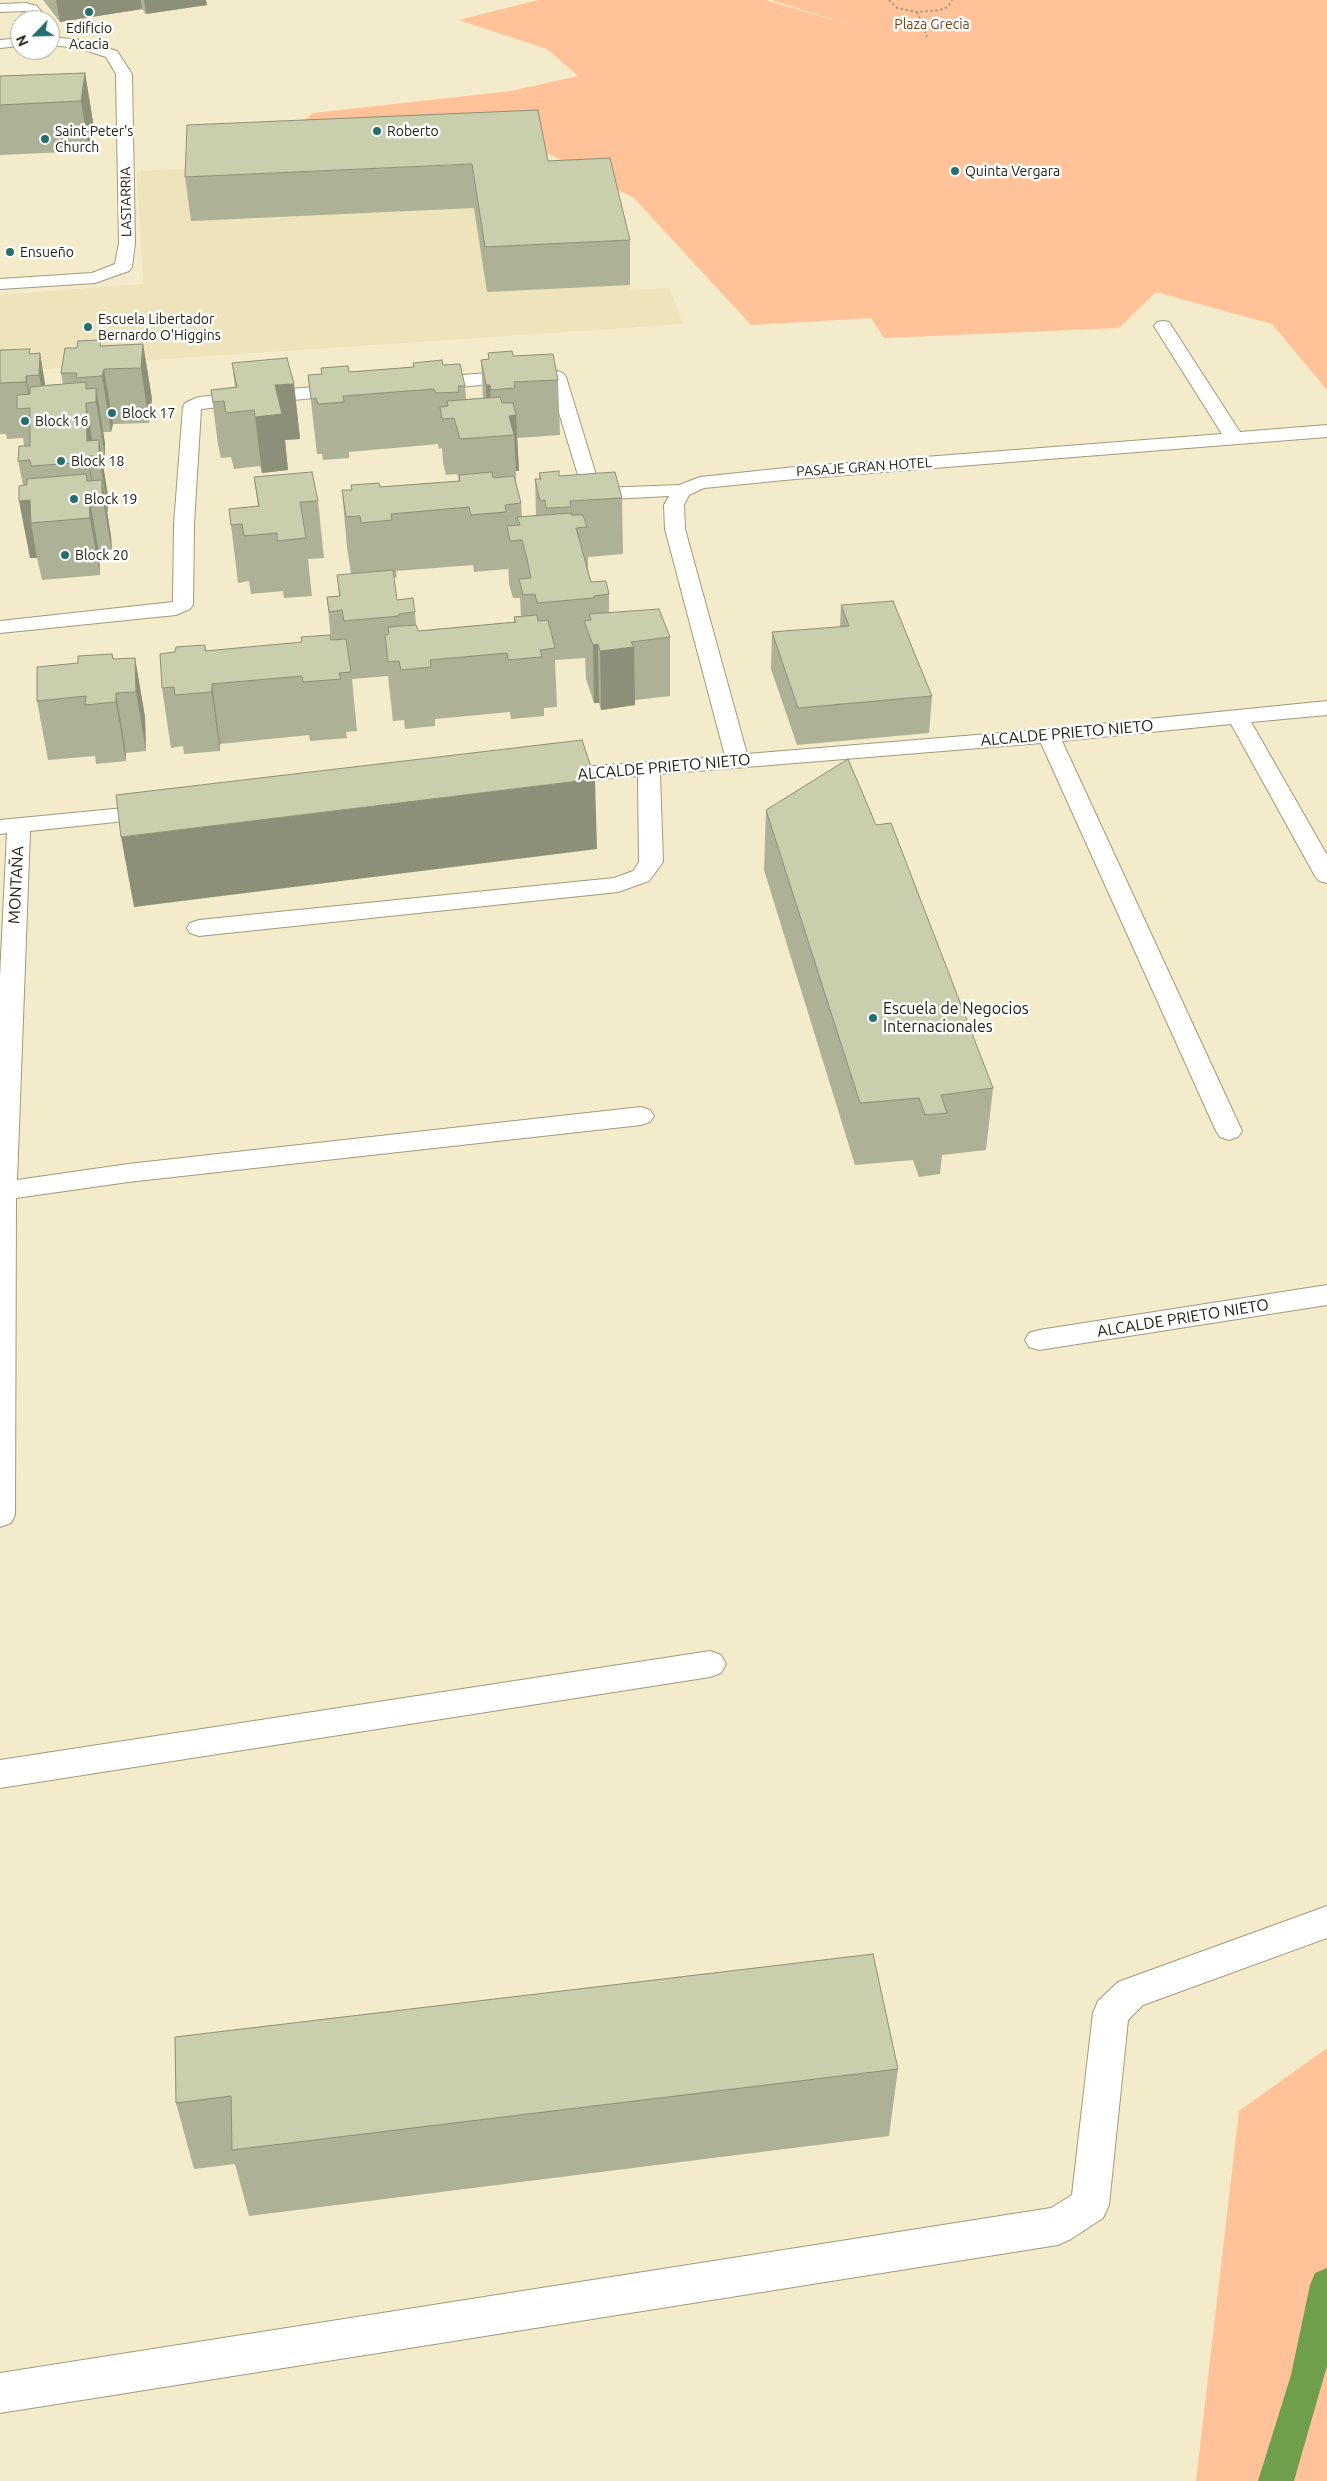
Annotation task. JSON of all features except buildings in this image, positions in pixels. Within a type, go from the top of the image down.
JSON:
[{"type":"street","points":[[0,8],[26,6],[30,10]]},
{"type":"street","name":"LASTARRIA","points":[[0,284],[95,278],[122,267],[127,243],[124,74],[112,54],[60,39]]},
{"type":"street","points":[[1163,326],[1235,439]]},
{"type":"street","name":"PASAJE GRAN HOTEL","points":[[403,386],[549,373],[557,377],[592,494],[681,491],[700,483],[785,474],[1327,432]]},
{"type":"street","points":[[0,627],[176,609],[183,605],[184,524],[192,407],[198,404],[364,389]]},
{"type":"street","points":[[681,491],[674,505],[676,529],[737,760]]},
{"type":"street","name":"ALCALDE PRIETO NIETO","points":[[541,778],[737,760],[1049,736],[1327,708]]},
{"type":"street","points":[[1238,718],[1327,876]]},
{"type":"street","points":[[1049,736],[1229,1131]]},
{"type":"street","points":[[199,928],[618,884],[641,876],[651,862],[649,768]]},
{"type":"street","points":[[10,826],[177,810]]},
{"type":"street","name":"MONTAÑA","points":[[0,1515],[2,1191],[10,826]]},
{"type":"street","points":[[2,1191],[128,1173],[641,1116]]},
{"type":"street","name":"ALCALDE PRIETO NIETO","points":[[1039,1340],[1327,1295]]},
{"type":"street","points":[[0,1774],[710,1664]]},
{"type":"street","points":[[0,2393],[1058,2226],[1090,2205],[1111,2013],[1131,1992],[1327,1922]]},
{"type":"path","points":[[889,0],[897,8],[917,12],[940,10],[948,7],[952,0]]},
{"type":"path","points":[[917,12],[927,37]]},
{"type":"shaded area","points":[[539,152],[549,204],[610,201],[631,290],[669,288],[684,324],[179,358],[0,373],[0,295],[143,284],[137,171]]},
{"type":"green space","name":"Quinta Vergara","points":[[538,0],[765,0],[861,28],[771,0],[1327,0],[1327,390],[1272,324],[1156,292],[1119,328],[884,338],[871,318],[751,325],[634,198],[532,145],[282,138],[313,113],[511,91],[578,76],[547,49],[459,20]]},
{"type":"green space","points":[[1327,2048],[1327,2481],[1196,2481],[1239,2111]]},
{"type":"waterway","points":[[1276,2481],[1308,2375],[1327,2285]]},
{"type":"place","name":"Edificio Acacia","points":[[89,12]]},
{"type":"place","name":"Roberto","points":[[377,131]]},
{"type":"place","name":"Saint Peter's Church","points":[[45,139]]},
{"type":"place","name":"Quinta Vergara","points":[[955,171]]},
{"type":"place","name":"Ensueño","points":[[10,252]]},
{"type":"place","name":"Escuela Libertador Bernardo O'Higgins","points":[[88,327]]},
{"type":"place","name":"Block 17","points":[[112,413]]},
{"type":"place","name":"Block 16","points":[[25,421]]},
{"type":"place","name":"Block 18","points":[[61,461]]},
{"type":"place","name":"Block 19","points":[[74,499]]},
{"type":"place","name":"Block 20","points":[[65,555]]},
{"type":"place","name":"Escuela de Negocios Internacionales","points":[[873,1018]]},
{"type":"park label","name":"Plaza Grecia","points":[[932,24]]}]
